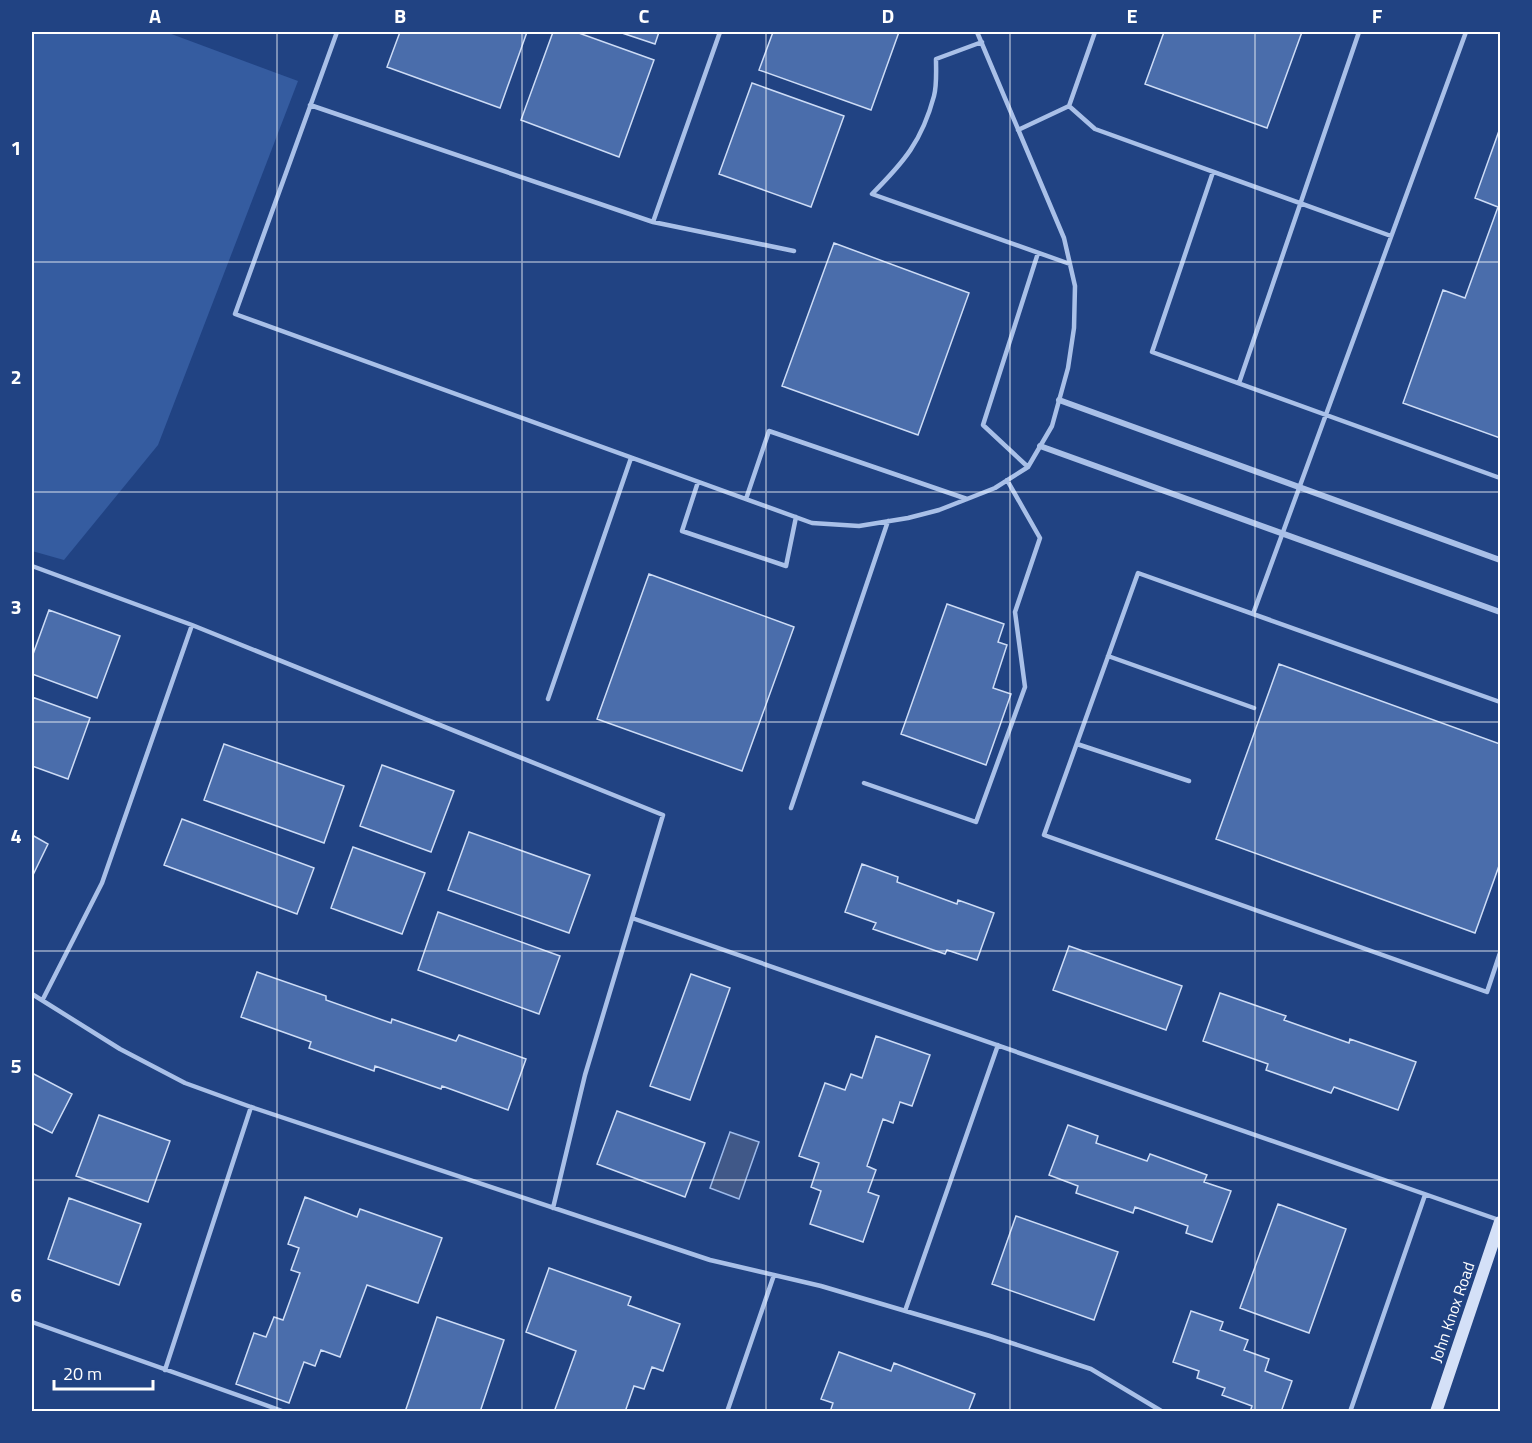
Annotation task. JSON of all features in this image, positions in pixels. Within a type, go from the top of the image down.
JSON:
[{"type":"main road","name":"John Knox Road","points":[[1436,1412],[1500,1221]]},
{"type":"street","points":[[1059,400],[1500,560]]},
{"type":"street","points":[[1040,446],[1500,612]]},
{"type":"lane","points":[[337,32],[235,314],[812,523],[859,526],[939,510],[995,488],[1028,467],[1052,426],[1068,368],[1074,328],[1075,286],[1064,238],[977,32]]},
{"type":"lane","points":[[652,222],[720,32]]},
{"type":"lane","points":[[1018,130],[1069,106],[1095,32]]},
{"type":"lane","points":[[1239,383],[1359,32]]},
{"type":"lane","points":[[1254,614],[1466,32]]},
{"type":"lane","points":[[982,42],[936,59],[935,94],[918,141],[899,166],[872,194],[1070,264]]},
{"type":"lane","points":[[310,105],[652,222],[794,251]]},
{"type":"lane","points":[[1069,106],[1095,129],[1391,236]]},
{"type":"lane","points":[[1214,172],[1152,352],[1500,478]]},
{"type":"lane","points":[[1028,467],[983,426],[1038,253]]},
{"type":"lane","points":[[746,499],[769,431],[967,499]]},
{"type":"lane","points":[[548,699],[631,458]]},
{"type":"lane","points":[[864,783],[976,822],[1025,687],[1015,612],[1040,538],[1007,480]]},
{"type":"lane","points":[[698,482],[682,531],[786,566],[796,517]]},
{"type":"lane","points":[[791,808],[888,521]]},
{"type":"lane","points":[[32,566],[192,625],[663,815],[585,1075],[553,1208]]},
{"type":"lane","points":[[1500,702],[1138,573],[1044,836],[1486,992],[1500,953]]},
{"type":"lane","points":[[43,999],[102,883],[192,625]]},
{"type":"lane","points":[[1108,656],[1254,708]]},
{"type":"lane","points":[[1077,744],[1189,782]]},
{"type":"lane","points":[[632,918],[1500,1221]]},
{"type":"lane","points":[[32,994],[120,1049],[185,1083],[710,1260],[821,1286],[990,1336],[1091,1369],[1163,1412]]},
{"type":"lane","points":[[905,1311],[998,1045]]},
{"type":"lane","points":[[165,1370],[251,1107]]},
{"type":"lane","points":[[1350,1412],[1425,1194]]},
{"type":"lane","points":[[727,1412],[774,1275]]},
{"type":"lane","points":[[32,1322],[285,1412]]},
{"type":"shaded area","points":[[32,32],[166,32],[298,81],[158,445],[64,560],[32,551]]},
{"type":"shaded area","points":[[730,1132],[759,1142],[739,1199],[710,1188]]},
{"type":"building","points":[[400,32],[527,32],[500,108],[387,67]]},
{"type":"building","points":[[553,32],[576,32],[654,60],[619,157],[521,120]]},
{"type":"building","points":[[619,32],[659,32],[655,44]]},
{"type":"building","points":[[773,32],[899,32],[871,110],[759,70]]},
{"type":"building","points":[[1164,32],[1302,32],[1267,128],[1145,84]]},
{"type":"building","points":[[752,83],[844,116],[811,207],[719,174]]},
{"type":"building","points":[[1500,128],[1500,438],[1403,403],[1443,290],[1465,298],[1498,207],[1475,198]]},
{"type":"building","points":[[834,243],[969,293],[918,435],[782,386]]},
{"type":"building","points":[[649,574],[794,627],[742,771],[597,719]]},
{"type":"building","points":[[947,604],[1004,624],[998,642],[1007,645],[993,688],[1011,694],[986,765],[901,734]]},
{"type":"building","points":[[49,610],[120,636],[97,698],[32,674],[32,657]]},
{"type":"building","points":[[1279,664],[1500,744],[1500,863],[1475,933],[1216,839]]},
{"type":"building","points":[[32,697],[90,718],[68,779],[32,766]]},
{"type":"building","points":[[224,744],[344,786],[324,843],[204,800]]},
{"type":"building","points":[[382,765],[454,791],[431,852],[360,826]]},
{"type":"building","points":[[182,819],[314,868],[297,914],[164,865]]},
{"type":"building","points":[[469,832],[590,875],[569,933],[448,890]]},
{"type":"building","points":[[32,835],[48,844],[32,877]]},
{"type":"building","points":[[353,847],[425,873],[402,934],[331,908]]},
{"type":"building","points":[[862,864],[898,877],[897,882],[957,904],[958,900],[994,913],[977,960],[947,950],[945,954],[873,929],[876,923],[845,912]]},
{"type":"building","points":[[438,912],[560,956],[539,1014],[418,970]]},
{"type":"building","points":[[1069,946],[1182,986],[1166,1030],[1053,990]]},
{"type":"building","points":[[257,972],[326,996],[326,1000],[391,1023],[392,1019],[456,1041],[459,1035],[526,1059],[508,1110],[442,1086],[441,1089],[375,1066],[374,1071],[309,1048],[311,1042],[241,1017]]},
{"type":"building","points":[[691,974],[730,988],[690,1100],[650,1086]]},
{"type":"building","points":[[1220,993],[1286,1016],[1284,1020],[1349,1043],[1350,1039],[1416,1062],[1398,1110],[1334,1087],[1331,1093],[1266,1070],[1268,1064],[1203,1041]]},
{"type":"building","points":[[876,1036],[930,1055],[912,1106],[900,1102],[893,1123],[883,1119],[867,1166],[876,1170],[868,1192],[879,1196],[863,1242],[810,1224],[821,1191],[811,1187],[819,1163],[799,1156],[825,1083],[845,1090],[851,1074],[862,1078]]},
{"type":"building","points":[[32,1073],[72,1094],[52,1133],[32,1123]]},
{"type":"building","points":[[617,1111],[705,1143],[685,1197],[597,1164]]},
{"type":"building","points":[[99,1115],[170,1141],[148,1202],[76,1176]]},
{"type":"building","points":[[1068,1125],[1098,1136],[1096,1143],[1147,1161],[1150,1154],[1207,1175],[1204,1182],[1231,1191],[1212,1242],[1186,1233],[1188,1226],[1135,1207],[1133,1213],[1076,1193],[1078,1186],[1049,1175]]},
{"type":"building","points":[[305,1197],[357,1217],[360,1209],[442,1238],[418,1303],[367,1285],[340,1357],[321,1350],[315,1366],[304,1362],[289,1403],[236,1384],[254,1333],[266,1337],[274,1317],[283,1320],[300,1273],[291,1270],[299,1248],[288,1244]]},
{"type":"building","points":[[69,1198],[141,1224],[119,1285],[48,1259]]},
{"type":"building","points":[[1278,1204],[1346,1229],[1309,1333],[1240,1308]]},
{"type":"building","points":[[1016,1216],[1118,1252],[1094,1320],[992,1284]]},
{"type":"building","points":[[549,1268],[631,1297],[628,1305],[680,1324],[663,1371],[652,1367],[644,1389],[634,1386],[625,1412],[554,1412],[576,1351],[526,1332]]},
{"type":"building","points":[[1191,1311],[1223,1322],[1220,1330],[1248,1340],[1244,1350],[1269,1359],[1265,1371],[1292,1381],[1281,1412],[1250,1412],[1252,1406],[1222,1395],[1225,1388],[1197,1378],[1199,1371],[1173,1362]]},
{"type":"building","points":[[437,1317],[504,1340],[480,1412],[405,1412]]},
{"type":"building","points":[[839,1352],[891,1371],[894,1363],[975,1394],[968,1412],[830,1412],[833,1403],[821,1399]]}]
